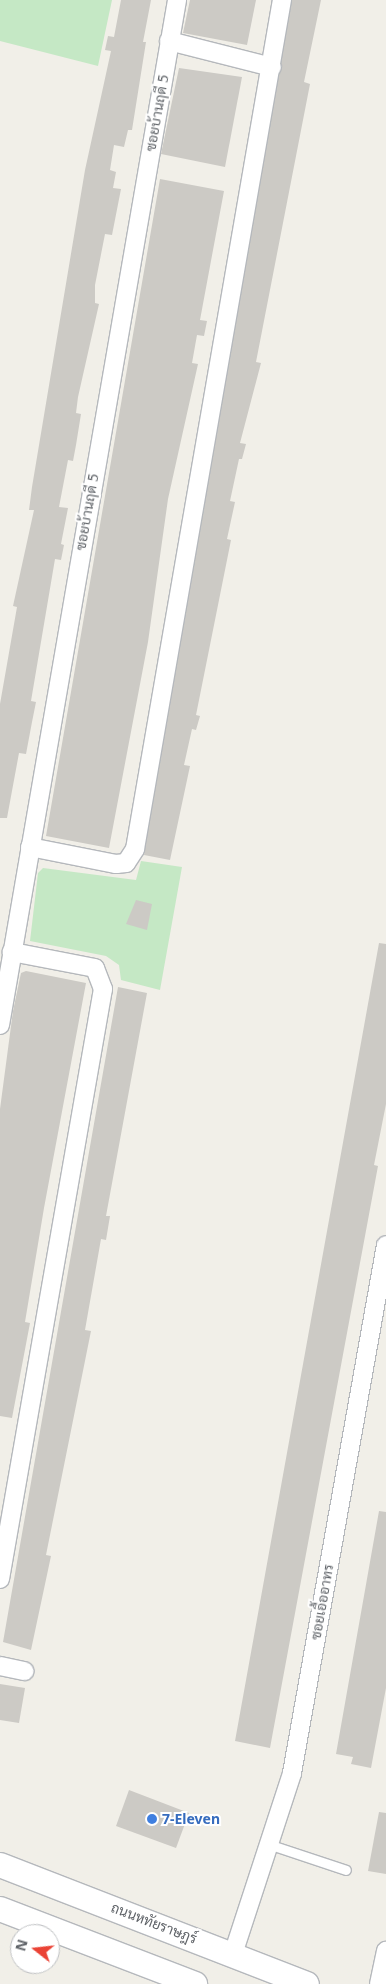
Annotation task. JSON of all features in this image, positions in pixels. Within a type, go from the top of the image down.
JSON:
[{"type":"main road","name":"ถนนหทัยราษฎร์","points":[[0,1865],[307,1984]]},
{"type":"main road","points":[[0,1908],[195,1984]]},
{"type":"street","name":"ซอยบ้านฤดี 5","points":[[0,1025],[177,0]]},
{"type":"street","points":[[30,847],[116,864],[126,863],[135,849],[272,67],[282,0]]},
{"type":"street","points":[[170,41],[272,67]]},
{"type":"street","points":[[0,1579],[3,1542],[103,989],[95,968],[12,952]]},
{"type":"street","name":"ซอยเอื้ออาทร","points":[[233,1954],[292,1773],[386,1245]]},
{"type":"street","points":[[0,1666],[24,1670]]},
{"type":"street","points":[[379,1984],[386,1951]]},
{"type":"lane","points":[[268,1844],[346,1870]]},
{"type":"green space","points":[[0,0],[112,0],[98,66],[0,41]]},
{"type":"green space","points":[[141,861],[182,867],[160,990],[121,980],[119,965],[106,956],[30,941],[38,873],[43,868],[136,880]]},
{"type":"building","points":[[121,0],[151,0],[143,42],[146,42],[132,130],[128,130],[124,147],[114,145],[110,170],[116,172],[113,188],[121,189],[112,235],[105,234],[95,285],[95,303],[99,304],[78,397],[76,413],[81,414],[73,461],[68,460],[59,507],[68,508],[61,544],[64,545],[61,560],[55,559],[31,701],[36,702],[26,754],[19,753],[7,818],[0,818],[0,704],[17,607],[13,606],[34,510],[29,510],[32,487],[85,170],[111,51],[105,50],[108,36],[114,37]]},
{"type":"building","points":[[190,0],[256,0],[247,45],[183,33]]},
{"type":"building","points":[[292,0],[321,0],[304,82],[310,84],[256,362],[261,363],[240,443],[246,444],[242,459],[239,459],[230,501],[235,502],[227,539],[231,540],[196,715],[200,716],[196,730],[192,729],[184,765],[190,766],[170,860],[144,855]]},
{"type":"building","points":[[179,68],[242,77],[225,167],[161,154]]},
{"type":"building","points":[[160,179],[224,191],[200,320],[207,321],[204,336],[197,335],[192,363],[198,364],[168,499],[148,642],[109,848],[46,836]]},
{"type":"building","points":[[136,900],[152,904],[147,930],[126,924]]},
{"type":"building","points":[[379,943],[386,944],[386,1104],[374,1165],[378,1166],[270,1748],[235,1741]]},
{"type":"building","points":[[26,971],[86,983],[44,1208],[25,1322],[30,1323],[12,1418],[0,1416],[0,1109],[13,1011],[21,973]]},
{"type":"building","points":[[118,987],[147,993],[106,1216],[110,1216],[106,1240],[101,1239],[85,1330],[91,1331],[46,1555],[51,1556],[31,1650],[3,1642]]},
{"type":"building","points":[[379,1511],[386,1512],[386,1688],[371,1768],[351,1764],[353,1757],[336,1754]]},
{"type":"building","points":[[0,1684],[25,1688],[19,1723],[0,1720]]},
{"type":"building","name":"7-Eleven","points":[[129,1790],[189,1813],[176,1848],[116,1826]]},
{"type":"building","points":[[379,1812],[386,1813],[386,1874],[368,1871]]},
{"type":"place","name":"7-Eleven","points":[[152,1819]]}]
